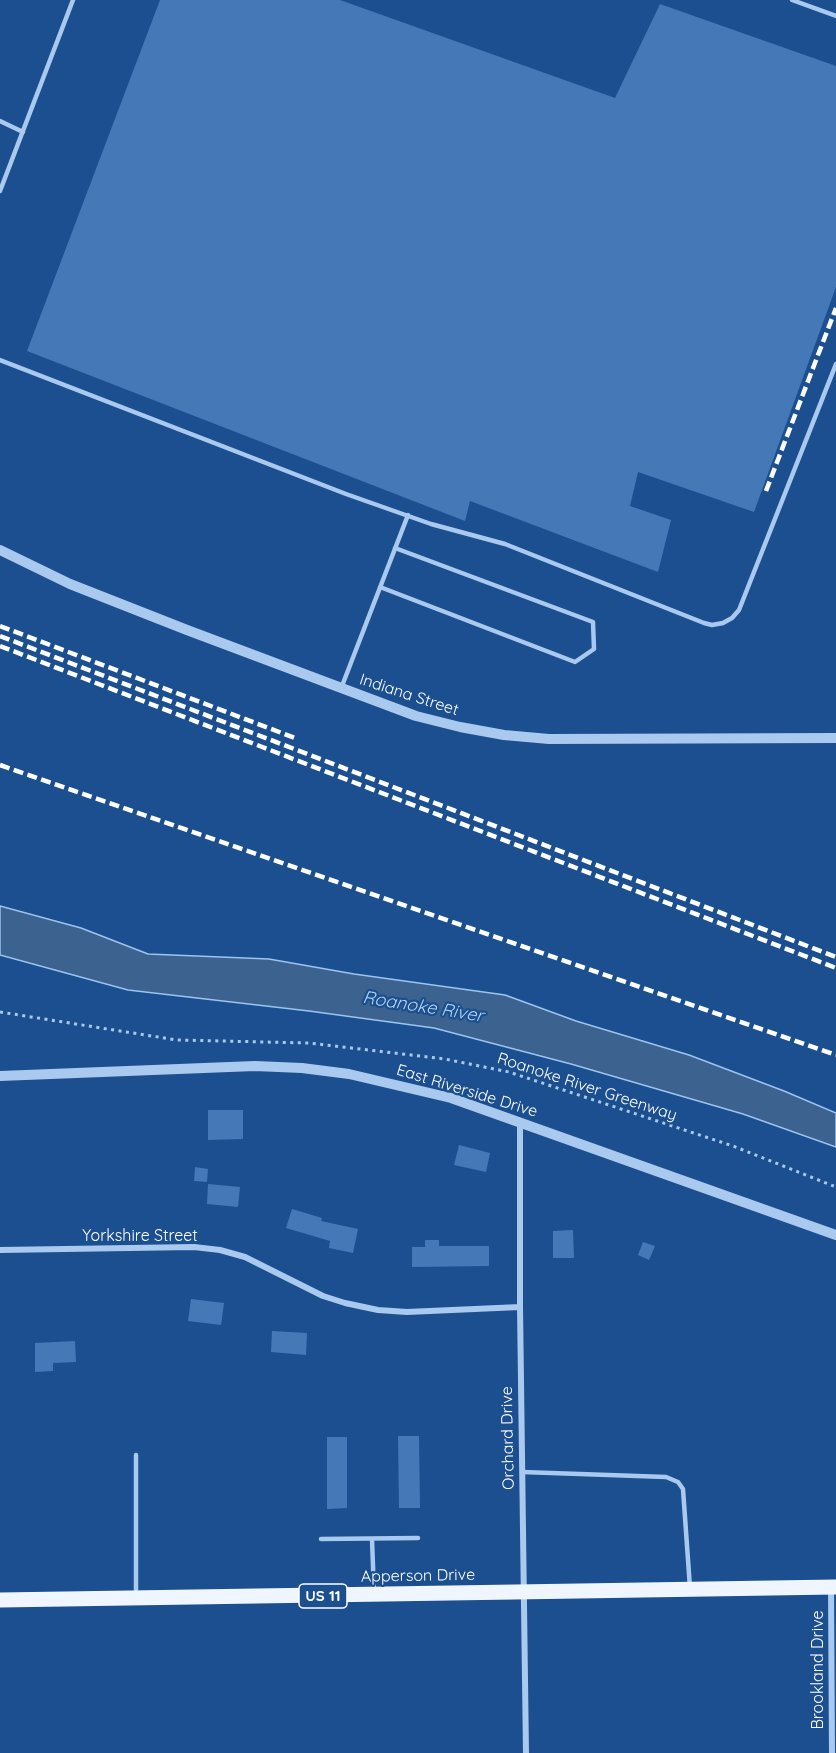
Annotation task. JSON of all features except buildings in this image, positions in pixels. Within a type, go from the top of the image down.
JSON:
[{"type":"main road","name":"Apperson Drive","points":[[0,1600],[834,1587]]},
{"type":"street","name":"Indiana Street","points":[[0,550],[70,584],[417,716],[460,727],[504,735],[549,739],[836,738]]},
{"type":"street","name":"East Riverside Drive","points":[[0,1077],[255,1066],[302,1068],[349,1074],[451,1098],[836,1235]]},
{"type":"street","name":"Orchard Drive","points":[[520,1123],[526,1753]]},
{"type":"street","name":"Yorkshire Street","points":[[0,1250],[194,1247],[220,1250],[245,1257],[322,1296],[378,1310],[520,1307]]},
{"type":"street","name":"Brookland Drive","points":[[832,1753],[834,1587]]},
{"type":"lane","points":[[0,191],[73,0]]},
{"type":"lane","points":[[792,0],[836,16]]},
{"type":"lane","points":[[0,121],[23,132]]},
{"type":"lane","points":[[0,360],[346,494],[505,544],[712,625],[723,623],[739,610],[836,364]]},
{"type":"lane","points":[[341,688],[408,515]]},
{"type":"lane","points":[[380,587],[575,662],[594,649],[593,622],[395,548]]},
{"type":"lane","points":[[136,1455],[136,1598]]},
{"type":"lane","points":[[522,1472],[666,1477],[678,1482],[683,1490],[690,1591]]},
{"type":"lane","points":[[321,1539],[417,1538]]},
{"type":"lane","points":[[372,1539],[374,1595]]},
{"type":"path","name":"Roanoke River Greenway","points":[[0,1012],[177,1040],[309,1043],[446,1059],[509,1072],[733,1146],[836,1187]]},
{"type":"water","name":"Roanoke River","points":[[0,906],[81,928],[148,954],[269,959],[354,974],[505,995],[576,1021],[689,1055],[836,1113],[836,1147],[743,1114],[571,1064],[434,1028],[128,990],[0,955]]},
{"type":"railway","points":[[766,491],[836,308]]},
{"type":"railway","points":[[0,626],[295,738]]},
{"type":"railway","points":[[0,636],[836,957]]},
{"type":"railway","points":[[0,646],[836,968]]},
{"type":"railway","points":[[0,765],[836,1055]]}]
